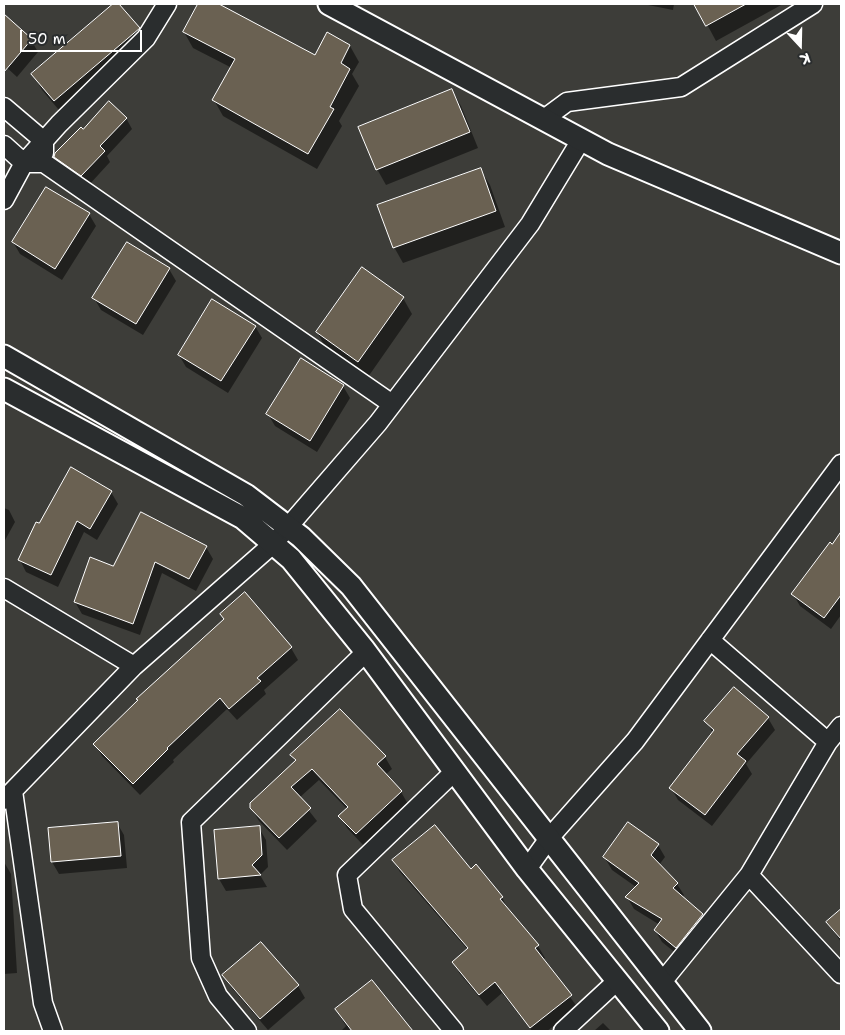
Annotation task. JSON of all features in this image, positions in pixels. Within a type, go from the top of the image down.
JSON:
[{"type":"street","points":[[4,200],[24,163],[146,38],[167,4]]},
{"type":"street","points":[[329,4],[608,154],[841,253]]},
{"type":"street","points":[[544,120],[567,102],[681,87],[813,4]]},
{"type":"street","points":[[4,107],[44,141],[44,163]]},
{"type":"street","points":[[53,1031],[43,1003],[9,796],[134,666],[273,544],[288,527],[392,404],[530,224],[581,140]]},
{"type":"street","points":[[4,145],[24,163],[44,163],[392,404]]},
{"type":"street","points":[[4,356],[246,496],[301,537],[351,586],[550,837],[700,1031]]},
{"type":"street","points":[[4,389],[243,518],[291,559],[366,652],[527,869],[658,1031]]},
{"type":"street","points":[[527,869],[550,837],[635,740],[841,464]]},
{"type":"street","points":[[4,588],[134,666]]},
{"type":"street","points":[[710,640],[828,742]]},
{"type":"street","points":[[247,1031],[218,996],[201,958],[192,822],[366,652]]},
{"type":"street","points":[[662,982],[749,875],[828,742],[841,726]]},
{"type":"street","points":[[454,1031],[353,909],[347,875],[455,771]]},
{"type":"street","points":[[749,875],[841,974]]},
{"type":"street","points":[[563,1031],[617,981]]},
{"type":"building","points":[[113,4],[119,4],[140,28],[54,101],[31,74]]},
{"type":"building","points":[[198,4],[219,4],[315,55],[327,32],[350,45],[341,63],[350,69],[330,107],[334,109],[308,154],[212,100],[235,59],[183,32]]},
{"type":"building","points":[[694,4],[746,4],[706,26]]},
{"type":"building","points":[[4,14],[32,39],[4,72]]},
{"type":"building","points":[[452,89],[470,132],[376,170],[358,127]]},
{"type":"building","points":[[109,101],[127,118],[100,146],[105,151],[81,176],[54,157],[55,153],[81,127],[83,129]]},
{"type":"building","points":[[481,168],[496,211],[393,248],[377,205]]},
{"type":"building","points":[[46,187],[90,213],[55,269],[12,242]]},
{"type":"building","points":[[127,242],[170,268],[136,324],[92,298]]},
{"type":"building","points":[[362,267],[404,297],[358,362],[316,332]]},
{"type":"building","points":[[212,299],[256,326],[221,381],[178,355]]},
{"type":"building","points":[[301,358],[344,385],[310,441],[266,414]]},
{"type":"building","points":[[71,467],[112,491],[90,529],[77,521],[51,575],[18,560],[36,522],[39,523]]},
{"type":"building","points":[[141,512],[207,546],[189,579],[155,562],[133,624],[74,602],[90,557],[113,566]]},
{"type":"building","points":[[841,532],[841,595],[824,618],[791,594],[830,542],[832,544]]},
{"type":"building","points":[[245,592],[292,647],[257,678],[261,681],[229,709],[220,698],[167,748],[133,784],[93,744],[138,700],[136,699],[224,619],[220,614]]},
{"type":"building","points":[[734,687],[769,717],[737,754],[746,761],[705,815],[669,788],[714,730],[704,721]]},
{"type":"building","points":[[340,709],[386,756],[377,764],[402,791],[356,834],[338,816],[348,807],[312,769],[291,787],[311,808],[279,838],[250,808],[250,803],[296,760],[290,755]]},
{"type":"building","points":[[118,822],[121,856],[51,862],[48,828]]},
{"type":"building","points":[[628,822],[659,844],[651,855],[678,883],[673,888],[703,914],[676,948],[654,930],[662,919],[625,897],[639,883],[603,857]]},
{"type":"building","points":[[435,825],[471,869],[476,864],[503,897],[500,899],[539,945],[535,948],[572,995],[530,1028],[495,982],[479,995],[452,962],[468,948],[392,860]]},
{"type":"building","points":[[260,826],[262,855],[252,865],[261,875],[218,879],[214,830]]},
{"type":"building","points":[[841,909],[841,939],[826,922]]},
{"type":"building","points":[[261,942],[299,985],[260,1019],[222,975]]},
{"type":"building","points":[[372,980],[413,1031],[352,1031],[335,1009]]}]
